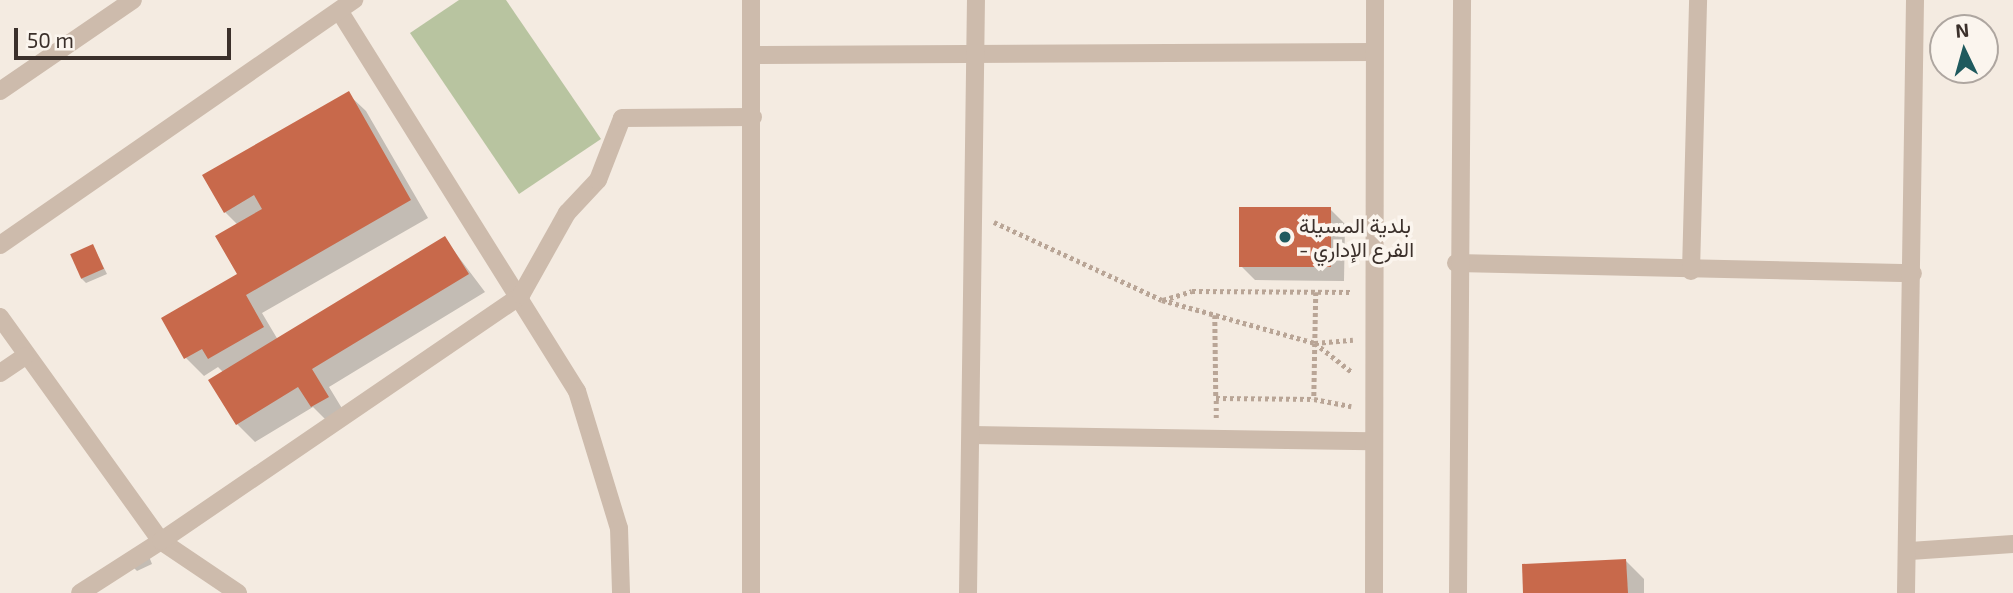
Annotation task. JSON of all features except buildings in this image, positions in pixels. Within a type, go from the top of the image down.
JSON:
[{"type":"street","points":[[0,91],[132,0]]},
{"type":"street","points":[[751,0],[751,593]]},
{"type":"street","points":[[968,593],[976,0]]},
{"type":"street","points":[[1374,593],[1371,441],[1375,0]]},
{"type":"street","points":[[1458,593],[1456,263],[1462,0]]},
{"type":"street","points":[[1691,271],[1698,0]]},
{"type":"street","points":[[1906,593],[1910,551],[1914,0]]},
{"type":"street","points":[[0,245],[347,6],[577,391],[607,480],[619,528],[621,593]]},
{"type":"street","points":[[753,55],[1374,52]]},
{"type":"street","points":[[80,593],[161,541],[521,296],[568,212],[598,180],[622,118],[753,117]]},
{"type":"street","points":[[1456,263],[1691,271],[1913,273]]},
{"type":"street","points":[[0,317],[25,356],[161,541],[238,593]]},
{"type":"street","points":[[0,373],[25,356]]},
{"type":"street","points":[[972,435],[1371,441]]},
{"type":"street","points":[[1910,551],[2013,544]]},
{"type":"path","points":[[974,213],[1162,300],[1314,343],[1367,339]]},
{"type":"path","points":[[1162,300],[1192,291],[1370,292]]},
{"type":"path","points":[[1314,399],[1316,292]]},
{"type":"path","points":[[1214,315],[1216,398],[1346,400],[1371,441]]},
{"type":"path","points":[[1314,343],[1356,375]]},
{"type":"green space","points":[[459,0],[506,0],[601,139],[519,194],[410,33]]},
{"type":"place","name":"بلدية المسيلة - الفرع الإداري","points":[[1285,237]]}]
